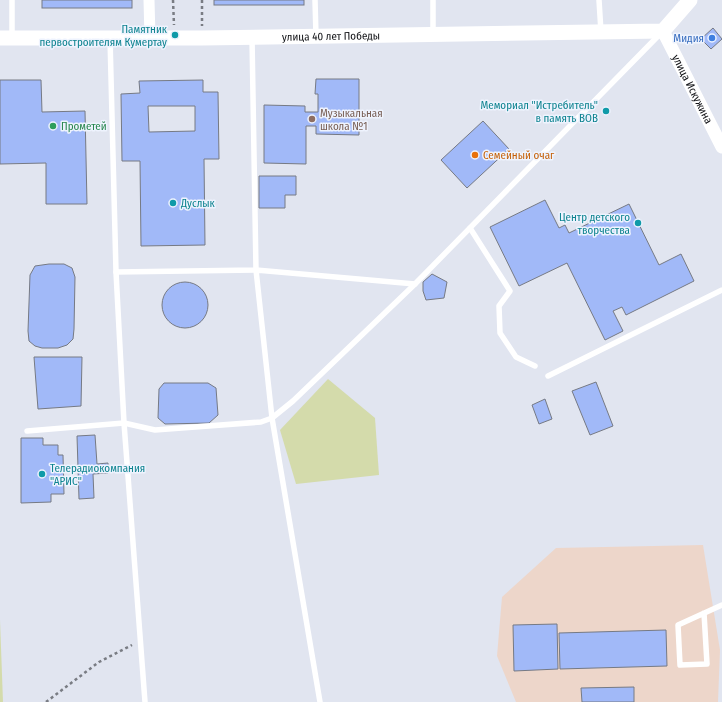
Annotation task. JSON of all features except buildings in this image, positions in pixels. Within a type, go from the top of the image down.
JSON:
[{"type":"main road","points":[[663,31],[690,0]]},
{"type":"main road","name":"улица 40 лет Победы","points":[[6,38],[202,38],[663,31]]},
{"type":"street","points":[[149,0],[150,38]]},
{"type":"street","name":"улица Искужина","points":[[663,31],[722,147]]},
{"type":"lane","points":[[6,38],[12,0]]},
{"type":"lane","points":[[315,0],[316,36]]},
{"type":"lane","points":[[432,0],[433,35]]},
{"type":"lane","points":[[599,0],[601,32]]},
{"type":"lane","points":[[27,431],[124,423],[155,430],[261,422],[272,418],[293,401],[415,284],[663,31]]},
{"type":"lane","points":[[252,37],[256,270],[272,418],[320,702]]},
{"type":"lane","points":[[110,38],[116,272],[124,423],[145,702]]},
{"type":"lane","points":[[470,228],[510,291],[499,306],[500,332],[516,357],[535,366]]},
{"type":"lane","points":[[116,272],[256,270],[415,284]]},
{"type":"lane","points":[[548,376],[722,290]]},
{"type":"lane","points":[[704,613],[707,664],[680,665],[678,625],[704,613],[722,605]]},
{"type":"path","points":[[173,0],[174,38]]},
{"type":"path","points":[[202,0],[202,38]]},
{"type":"path","points":[[46,702],[99,662],[140,641]]},
{"type":"shaded area","points":[[703,545],[720,650],[718,702],[516,702],[497,656],[502,597],[556,548]]},
{"type":"green space","points":[[328,379],[375,418],[379,475],[296,484],[280,430]]},
{"type":"green space","points":[[0,620],[3,702],[0,702]]},
{"type":"place","name":"Памятник первостроителям Кумертау","points":[[175,35]]},
{"type":"place","name":"Мидия","points":[[712,38]]},
{"type":"place","name":"Мемориал \"Истребитель\" в память ВОВ","points":[[606,111]]},
{"type":"place","name":"Музыкальная школа №1","points":[[312,119]]},
{"type":"place","name":"Прометей","points":[[53,126]]},
{"type":"place","name":"Семейный очаг","points":[[475,155]]},
{"type":"place","name":"Дуслык","points":[[173,203]]},
{"type":"place","name":"Центр детского творчества","points":[[638,223]]},
{"type":"place","name":"Телерадиокомпания \"АРИС\"","points":[[42,474]]}]
